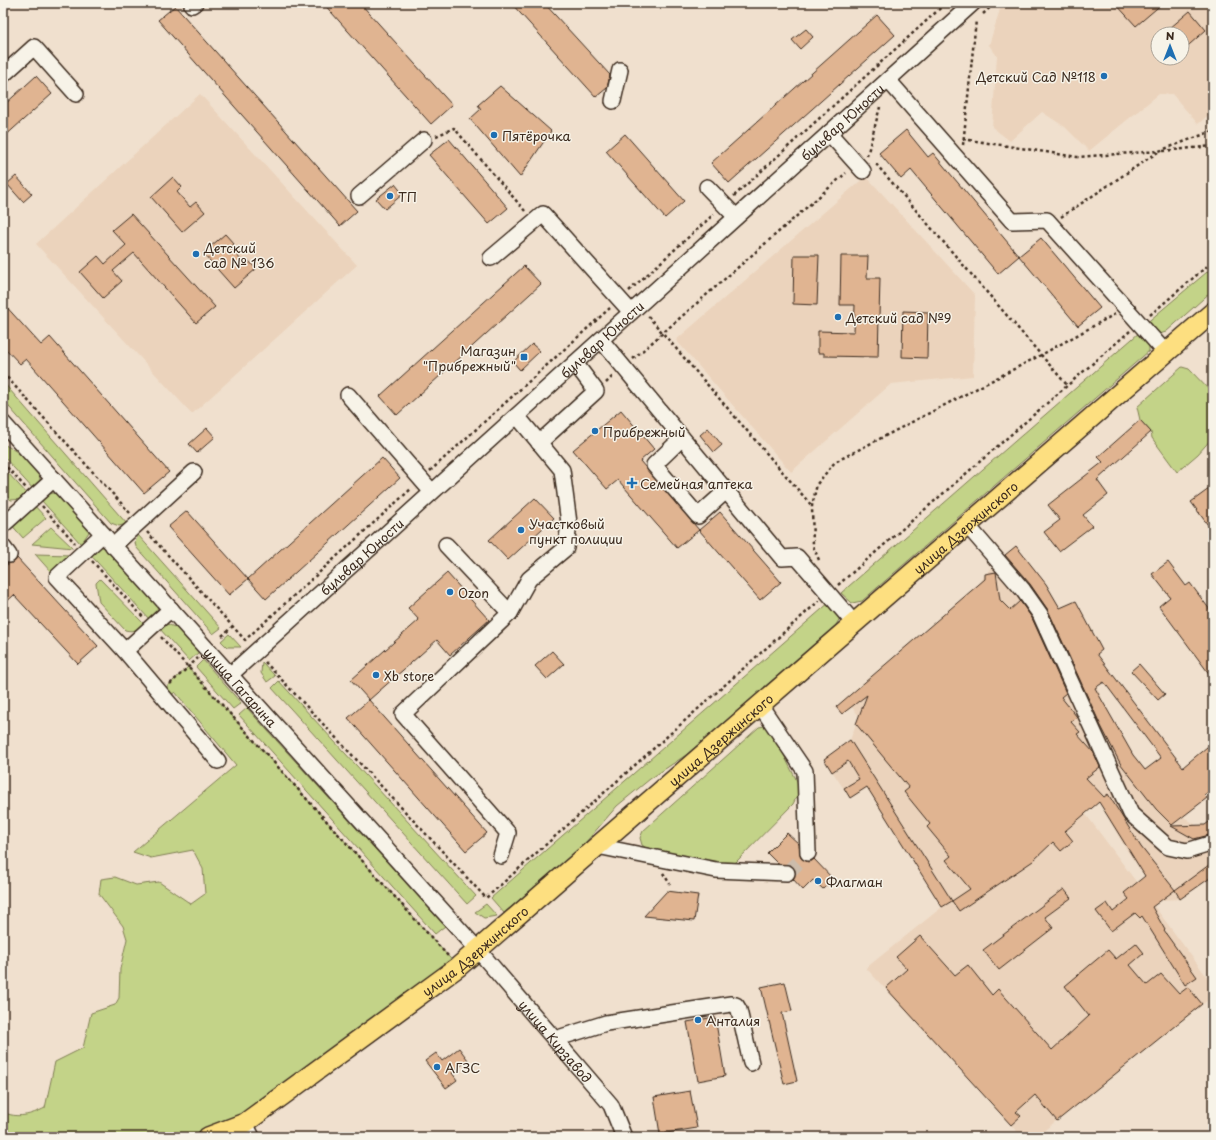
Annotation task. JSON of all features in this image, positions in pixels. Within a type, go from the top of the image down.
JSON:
[{"type":"main road","name":"улица Дзержинского","points":[[208,1137],[248,1130],[458,967],[1213,312]]},
{"type":"street","name":"бульвар Юности","points":[[230,675],[973,3]]},
{"type":"street","points":[[3,75],[34,47],[76,94]]},
{"type":"street","points":[[613,101],[620,70]]},
{"type":"street","points":[[888,80],[1012,221],[1047,220],[1166,353]]},
{"type":"street","points":[[829,133],[862,163]]},
{"type":"street","points":[[359,196],[424,140]]},
{"type":"street","points":[[707,187],[736,217]]},
{"type":"street","points":[[491,258],[543,214],[631,312]]},
{"type":"street","points":[[600,340],[782,558],[797,557],[854,623]]},
{"type":"street","points":[[539,443],[596,391],[575,363]]},
{"type":"street","points":[[348,396],[432,492]]},
{"type":"street","points":[[501,856],[508,833],[403,714],[510,613],[530,579],[566,548],[569,523],[562,470],[517,416]]},
{"type":"street","name":"улица Гагарина","points":[[3,423],[478,950]]},
{"type":"street","points":[[682,438],[654,465],[698,516],[726,491]]},
{"type":"street","points":[[113,546],[194,472]]},
{"type":"street","points":[[4,523],[54,479]]},
{"type":"street","points":[[967,525],[1023,590],[1040,614],[1131,814],[1168,847],[1187,851],[1213,843]]},
{"type":"street","points":[[103,534],[83,551],[57,577],[125,651],[218,761]]},
{"type":"street","points":[[446,544],[510,613]]},
{"type":"street","points":[[125,651],[171,610]]},
{"type":"street","points":[[760,705],[805,771],[808,853]]},
{"type":"street","points":[[597,846],[716,870],[787,873]]},
{"type":"street","name":"улица Кирзавод","points":[[478,950],[611,1105],[624,1137]]},
{"type":"street","points":[[555,1040],[606,1023],[731,1004],[736,1006],[739,1010],[751,1063]]},
{"type":"path","points":[[3,373],[245,640],[946,3]]},
{"type":"path","points":[[965,168],[963,139],[976,20]]},
{"type":"path","points":[[596,391],[862,163],[879,108]]},
{"type":"path","points":[[424,140],[454,128],[534,222]]},
{"type":"path","points":[[1050,224],[1160,151],[1213,131]]},
{"type":"path","points":[[963,139],[1077,158],[1213,146]]},
{"type":"path","points":[[862,163],[1041,355],[1067,385]]},
{"type":"path","points":[[264,660],[486,898],[828,594],[1067,385],[1213,261]]},
{"type":"path","points":[[822,566],[813,546],[812,506],[817,484],[835,462],[1041,355],[1126,308]]},
{"type":"path","points":[[646,314],[812,506]]},
{"type":"path","points":[[3,463],[452,960]]},
{"type":"path","points":[[222,636],[233,626]]},
{"type":"path","points":[[160,693],[200,656]]},
{"type":"shaded area","name":"Детский Сад №118","points":[[1002,3],[1213,3],[1213,111],[1198,124],[1172,94],[1159,94],[1089,151],[1065,127],[1042,112],[1010,141],[992,127],[997,56],[989,45]]},
{"type":"shaded area","name":"Детский сад № 136","points":[[200,94],[357,265],[192,414],[36,244]]},
{"type":"shaded area","name":"Детский сад №9","points":[[866,176],[975,295],[973,376],[891,384],[791,472],[676,340]]},
{"type":"shaded area","points":[[1016,546],[1046,584],[1073,633],[1106,708],[1133,755],[1181,815],[1196,825],[1205,825],[1213,819],[1213,876],[1180,899],[1161,900],[1126,849],[1099,802],[1085,813],[1213,985],[1213,996],[1036,1137],[1022,1137],[866,968],[942,907],[867,788],[850,798],[824,759],[850,740],[859,716],[845,699],[979,585],[985,574]]},
{"type":"green space","points":[[1213,267],[1213,290],[1166,332],[1156,335],[1144,325]]},
{"type":"green space","points":[[1140,332],[1149,341],[1149,351],[862,601],[852,603],[841,593]]},
{"type":"green space","points":[[1182,367],[1189,369],[1213,394],[1213,437],[1198,454],[1177,472],[1152,438],[1151,432],[1140,420],[1137,407]]},
{"type":"green space","points":[[3,382],[127,524],[119,526],[111,523],[3,400]]},
{"type":"green space","points":[[3,444],[25,458],[35,468],[39,474],[40,480],[34,490],[3,456]]},
{"type":"green space","points":[[7,472],[29,496],[23,499],[11,500],[3,493]]},
{"type":"green space","points":[[54,493],[65,500],[84,521],[89,532],[81,544],[41,500],[47,494]]},
{"type":"green space","points":[[32,503],[46,518],[23,538],[10,523]]},
{"type":"green space","points":[[51,527],[73,548],[32,544]]},
{"type":"green space","points":[[138,535],[221,628],[213,634],[136,547],[135,542]]},
{"type":"green space","points":[[100,546],[107,549],[157,603],[156,613],[150,620],[87,551]]},
{"type":"green space","points":[[35,554],[71,555],[51,572]]},
{"type":"green space","points":[[100,579],[144,624],[142,626],[133,631],[125,630],[99,602],[96,583]]},
{"type":"green space","points":[[830,602],[840,618],[836,625],[686,755],[650,779],[617,806],[579,850],[504,913],[491,898]]},
{"type":"green space","points":[[167,624],[177,628],[199,652],[189,661],[159,628]]},
{"type":"green space","points":[[229,634],[241,647],[227,647],[221,641]]},
{"type":"green space","points":[[203,660],[241,703],[233,709],[196,667]]},
{"type":"green space","points":[[262,662],[275,676],[267,682],[261,673]]},
{"type":"green space","points":[[188,667],[458,967],[208,1137],[3,1137],[3,1112],[19,1116],[34,1113],[45,1108],[55,1062],[83,1048],[91,1013],[115,1005],[119,998],[120,969],[127,939],[123,926],[99,894],[101,879],[115,877],[136,885],[159,882],[191,904],[205,894],[203,869],[193,850],[151,858],[133,852],[236,765],[175,692],[166,700],[160,693]]},
{"type":"green space","points":[[279,681],[476,896],[467,904],[272,688]]},
{"type":"green space","points":[[247,708],[445,926],[435,934],[239,715]]},
{"type":"green space","points":[[765,726],[770,728],[798,783],[798,794],[793,804],[735,863],[726,865],[649,850],[642,845],[640,838],[643,831],[759,727]]},
{"type":"green space","points":[[486,904],[497,916],[484,918],[475,912]]},
{"type":"building","points":[[323,3],[360,3],[452,105],[431,124]]},
{"type":"building","points":[[511,3],[544,3],[610,75],[607,88],[596,97]]},
{"type":"building","points":[[1115,3],[1163,3],[1136,26]]},
{"type":"building","points":[[175,6],[357,211],[340,226],[158,20]]},
{"type":"building","points":[[1190,11],[1206,30],[1190,44],[1190,26],[1172,26]]},
{"type":"building","points":[[877,15],[895,35],[729,183],[711,163]]},
{"type":"building","points":[[806,29],[813,37],[800,49],[792,40]]},
{"type":"building","points":[[36,76],[52,94],[3,138],[3,106]]},
{"type":"building","points":[[500,86],[551,131],[520,177],[470,119],[481,109],[478,105]]},
{"type":"building","points":[[906,130],[928,157],[933,153],[1019,256],[998,274],[911,170],[901,179],[879,153]]},
{"type":"building","points":[[625,134],[684,201],[665,218],[606,151]]},
{"type":"building","points":[[449,139],[508,208],[489,224],[429,155]]},
{"type":"building","points":[[16,176],[32,194],[23,202],[7,184]]},
{"type":"building","points":[[173,177],[182,187],[177,192],[190,207],[196,202],[205,212],[182,232],[151,197]]},
{"type":"building","name":"ТП","points":[[395,184],[403,194],[385,209],[376,199]]},
{"type":"building","points":[[131,214],[215,307],[196,323],[134,253],[113,271],[122,281],[103,298],[80,272],[98,256],[105,264],[126,245],[112,230]]},
{"type":"building","points":[[225,234],[234,244],[230,248],[244,263],[248,260],[256,269],[234,288],[203,253]]},
{"type":"building","points":[[1041,238],[1100,308],[1078,326],[1019,256]]},
{"type":"building","points":[[794,255],[819,255],[817,305],[793,304]]},
{"type":"building","points":[[841,256],[868,256],[867,278],[880,278],[878,357],[824,356],[824,353],[818,353],[818,331],[854,332],[855,305],[840,305]]},
{"type":"building","points":[[524,266],[541,284],[397,415],[380,396]]},
{"type":"building","points":[[3,303],[41,345],[50,337],[169,472],[144,493],[26,359],[20,364],[3,346]]},
{"type":"building","points":[[903,311],[928,312],[927,358],[902,357]]},
{"type":"building","points":[[532,344],[540,351],[520,370],[513,362]]},
{"type":"building","points":[[621,410],[654,449],[640,461],[699,530],[677,548],[618,480],[607,489],[573,450]]},
{"type":"building","points":[[1140,420],[1151,432],[1097,480],[1108,495],[1083,515],[1092,526],[1059,551],[1044,532],[1060,520],[1048,505],[1103,462],[1098,457]]},
{"type":"building","points":[[207,428],[215,437],[197,453],[189,444]]},
{"type":"building","points":[[708,428],[722,445],[714,452],[700,435]]},
{"type":"building","points":[[382,458],[400,478],[266,599],[248,579]]},
{"type":"building","points":[[1213,486],[1213,532],[1191,502]]},
{"type":"building","name":"Участковый пункт полиции","points":[[535,498],[554,518],[508,560],[489,540]]},
{"type":"building","points":[[187,511],[248,579],[229,595],[168,527]]},
{"type":"building","points":[[720,512],[781,582],[760,600],[699,530]]},
{"type":"building","points":[[1016,546],[1046,584],[1060,608],[1076,601],[1102,650],[1097,654],[1183,767],[1213,742],[1213,788],[1204,795],[1207,798],[1172,825],[1156,809],[1120,763],[1101,726],[1048,610],[1030,584],[1005,555]],"holes":[[[1104,682],[1161,758],[1145,770],[1133,755],[1095,688]]]},
{"type":"building","points":[[17,558],[98,646],[78,664],[14,595],[3,605],[3,568],[14,562]]},
{"type":"building","points":[[1168,562],[1186,586],[1190,583],[1213,614],[1213,679],[1159,606],[1170,597],[1152,574]]},
{"type":"building","points":[[996,572],[1000,600],[1010,610],[1020,601],[1032,618],[1066,693],[1061,697],[1077,717],[1071,722],[1080,732],[1077,734],[1094,753],[1100,767],[1086,778],[1104,797],[1108,794],[1141,847],[1175,890],[1152,907],[1165,930],[1164,931],[1197,977],[1185,985],[1142,916],[1140,918],[1135,913],[1111,931],[1096,911],[1107,903],[1113,912],[1129,899],[1124,893],[1145,876],[1099,802],[1065,831],[1073,841],[1061,851],[1053,842],[1033,861],[959,911],[952,901],[970,889],[946,860],[951,856],[927,827],[930,824],[904,792],[909,788],[856,724],[867,695],[842,714],[836,707],[985,579],[985,574]]},
{"type":"building","points":[[447,573],[489,620],[450,655],[437,640],[369,700],[351,680],[419,620],[408,608]]},
{"type":"building","points":[[552,651],[564,664],[547,679],[535,666]]},
{"type":"building","points":[[1139,664],[1165,694],[1158,700],[1131,671]]},
{"type":"building","points":[[369,700],[487,833],[466,851],[348,718]]},
{"type":"building","points":[[850,740],[952,901],[942,907],[867,787],[850,798],[844,788],[859,779],[848,761],[832,772],[824,759]]},
{"type":"building","points":[[1213,819],[1213,834],[1194,839],[1171,826],[1205,825]]},
{"type":"building","points":[[787,833],[799,844],[801,858],[808,862],[814,859],[833,879],[823,889],[813,880],[803,890],[793,879],[796,873],[792,866],[778,864],[767,853]]},
{"type":"building","points":[[1213,862],[1213,876],[1180,899],[1175,890]]},
{"type":"building","points":[[1064,889],[1071,898],[1045,917],[1053,928],[999,970],[983,950]]},
{"type":"building","points":[[667,891],[698,895],[694,921],[644,916]]},
{"type":"building","points":[[920,936],[955,975],[968,965],[992,995],[998,989],[1052,1050],[1089,1016],[1065,986],[1108,950],[1116,959],[1136,943],[1144,953],[1130,965],[1147,985],[1161,974],[1179,994],[1188,987],[1202,1004],[1057,1121],[1035,1095],[1016,1112],[1021,1116],[1011,1125],[886,988],[907,969],[896,957]]},
{"type":"building","points":[[785,982],[792,1011],[782,1013],[797,1081],[784,1084],[761,987]]},
{"type":"building","points":[[715,1017],[725,1076],[698,1081],[687,1022]]},
{"type":"building","points":[[459,1048],[468,1060],[452,1073],[457,1080],[446,1088],[425,1061],[436,1053],[442,1061]]},
{"type":"building","points":[[690,1091],[697,1128],[660,1134],[654,1097]]},
{"type":"tunnel","points":[[787,873],[808,853]]},
{"type":"place","name":"Детский Сад №118","points":[[1104,76]]},
{"type":"place","name":"Пятёрочка","points":[[494,135]]},
{"type":"place","name":"ТП","points":[[390,196]]},
{"type":"place","name":"Детский сад № 136","points":[[196,254]]},
{"type":"place","name":"Детский сад №9","points":[[838,317]]},
{"type":"place","name":"Магазин \"Прибрежный\"","points":[[524,357]]},
{"type":"place","name":"Прибрежный","points":[[595,431]]},
{"type":"place","name":"Семейная аптека","points":[[632,483]]},
{"type":"place","name":"Участковый пункт полиции","points":[[521,530]]},
{"type":"place","name":"Ozon","points":[[450,592]]},
{"type":"place","name":"Xb store","points":[[376,675]]},
{"type":"place","name":"Флагман","points":[[818,881]]},
{"type":"place","name":"Анталия","points":[[698,1020]]},
{"type":"place","name":"АГЗС","points":[[437,1067]]}]
